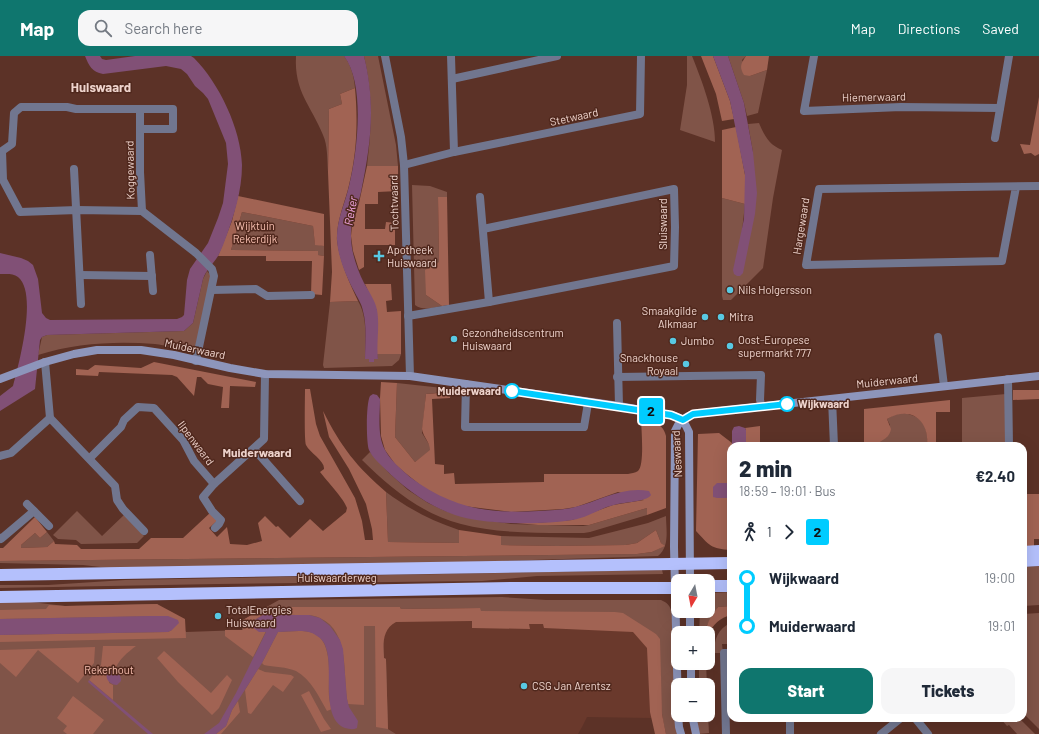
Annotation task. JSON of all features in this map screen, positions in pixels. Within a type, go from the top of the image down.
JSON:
[{"type":"highway","points":[[1027,552],[1039,551]]},
{"type":"highway","points":[[1027,561],[1039,560]]},
{"type":"highway","name":"Huiswaarderweg","points":[[0,575],[727,563]]},
{"type":"highway","points":[[715,586],[727,586]]},
{"type":"highway","name":"Huiswaarderweg","points":[[0,596],[671,588]]},
{"type":"highway","points":[[259,602],[280,592]]},
{"type":"highway","points":[[154,595],[168,604]]},
{"type":"street","name":"Tochtwaard","points":[[385,56],[401,137],[404,165],[410,376]]},
{"type":"street","points":[[451,56],[454,152]]},
{"type":"street","points":[[452,79],[557,56]]},
{"type":"street","name":"Stetwaard","points":[[404,165],[454,152],[640,114],[641,56]]},
{"type":"street","name":"Hiemerwaard","points":[[814,56],[804,111],[901,107],[1000,108]]},
{"type":"street","points":[[995,138],[1009,56]]},
{"type":"street","name":"Koggewaard","points":[[140,129],[173,129],[173,109],[76,109],[67,107],[21,107],[14,113],[12,144],[2,151],[2,180],[20,212],[77,210],[142,211],[196,253],[212,269],[214,276],[212,290]]},
{"type":"street","name":"Koggewaard","points":[[140,109],[140,172],[142,211]]},
{"type":"street","points":[[74,169],[81,304]]},
{"type":"street","name":"Hargewaard","points":[[1016,187],[1002,261],[806,265],[819,189],[1039,186]]},
{"type":"street","name":"Sluiswaard","points":[[408,316],[674,266],[674,189],[483,229]]},
{"type":"street","points":[[480,197],[488,302]]},
{"type":"street","points":[[150,255],[153,291]]},
{"type":"street","points":[[80,275],[152,276]]},
{"type":"street","points":[[196,360],[212,290],[256,289],[267,296],[311,295]]},
{"type":"street","points":[[617,323],[617,377],[619,406]]},
{"type":"street","points":[[938,337],[944,386]]},
{"type":"street","name":"Muiderwaard","points":[[0,378],[42,363],[88,351],[110,349],[153,352],[265,374],[410,376],[619,406],[671,415],[683,420],[693,414],[1039,376]]},
{"type":"street","points":[[42,363],[50,418],[90,458],[115,486],[117,500],[123,510],[144,531]]},
{"type":"street","name":"Ilpenwaard","points":[[215,528],[221,520],[212,511],[203,497],[214,484],[264,439],[265,374]]},
{"type":"street","points":[[617,377],[761,375],[760,400],[762,407]]},
{"type":"street","points":[[1008,379],[1009,442]]},
{"type":"street","points":[[466,384],[466,427],[584,427],[588,402]]},
{"type":"street","points":[[832,399],[834,442]]},
{"type":"street","name":"Ilpenwaard","points":[[90,458],[121,427],[124,420],[138,408],[154,408],[183,440],[194,461],[214,484]]},
{"type":"street","points":[[0,456],[11,453],[50,418]]},
{"type":"street","name":"Neswaard","points":[[675,564],[675,432],[678,425],[683,420],[689,432],[690,564]]},
{"type":"street","points":[[254,449],[300,501]]},
{"type":"street","points":[[27,504],[49,526]]},
{"type":"street","points":[[0,538],[1,539],[34,511]]},
{"type":"street","points":[[675,564],[675,574]]},
{"type":"street","points":[[690,564],[690,574]]},
{"type":"street","points":[[676,618],[677,678]]},
{"type":"street","points":[[726,734],[727,653]]},
{"type":"street","points":[[679,722],[681,734]]},
{"type":"street","points":[[693,722],[696,734]]},
{"type":"street","points":[[790,722],[790,734]]},
{"type":"street","points":[[881,734],[896,722]]},
{"type":"street","points":[[918,722],[928,734]]},
{"type":"shaded area","name":"CSG Jan Arentsz","points":[[382,607],[656,634],[662,716],[650,718],[587,717],[578,734],[396,734],[388,729],[386,659],[384,659]]},
{"type":"green space","points":[[296,56],[344,56],[349,63],[353,75],[355,88],[340,94],[342,104],[329,109],[328,172],[325,139],[300,89],[296,68]]},
{"type":"green space","points":[[364,56],[378,56],[396,145],[398,166],[367,166],[371,111],[369,84]]},
{"type":"green space","points":[[687,56],[692,56],[704,87],[713,121],[715,142],[680,130],[687,85]]},
{"type":"green space","points":[[701,56],[713,56],[730,101],[734,119],[722,121],[716,94]]},
{"type":"green space","points":[[728,56],[746,56],[742,60],[750,76],[767,70],[758,113],[747,116]]},
{"type":"green space","points":[[746,56],[769,56],[767,70],[750,76],[744,75],[741,65]]},
{"type":"green space","points":[[355,88],[357,124],[355,149],[352,173],[338,226],[337,241],[338,249],[348,279],[358,301],[330,302],[332,272],[328,172],[329,109],[342,104],[340,94]]},
{"type":"green space","points":[[1039,97],[1039,154],[1035,156],[1031,153],[1024,154],[1020,144],[1030,145]]},
{"type":"green space","points":[[759,123],[768,139],[777,148],[782,150],[773,198],[763,268],[731,300],[723,300],[722,198],[745,204],[737,276],[753,152],[748,124]]},
{"type":"green space","points":[[736,127],[745,175],[745,204],[722,198],[722,130]]},
{"type":"green space","points":[[367,166],[398,166],[398,191],[378,192],[378,204],[365,204],[365,229],[385,229],[386,222],[395,223],[395,245],[364,245],[364,267],[359,270],[353,251],[351,236],[352,226],[359,203]]},
{"type":"green space","points":[[412,185],[430,186],[447,192],[447,197],[438,198],[439,262],[426,295],[442,306],[421,308],[415,305]]},
{"type":"green space","points":[[238,196],[324,214],[324,246],[315,245],[313,226],[242,212],[231,250],[318,251],[318,255],[324,256],[322,295],[311,294],[312,261],[266,261],[266,256],[218,256],[232,221]]},
{"type":"green space","points":[[438,197],[447,197],[449,305],[442,306],[426,295],[425,270],[439,262]]},
{"type":"green space","name":"Wijktuin Rekerdijk","points":[[242,212],[313,226],[315,244],[324,246],[324,256],[318,255],[318,251],[231,250]]},
{"type":"green space","points":[[207,271],[213,278],[195,349],[185,350],[155,344],[111,343],[81,345],[38,355],[42,337],[47,335],[184,331],[193,323],[203,279]]},
{"type":"green space","points":[[365,284],[391,284],[392,300],[386,301],[387,312],[401,311],[401,354],[377,354],[377,311]]},
{"type":"green space","points":[[358,301],[365,322],[365,359],[378,359],[377,354],[401,354],[399,360],[392,366],[324,368],[323,365],[330,302]]},
{"type":"green space","points":[[154,362],[256,382],[255,387],[230,386],[229,408],[221,408],[223,387],[208,384],[201,377],[197,377],[194,396],[177,377],[172,375],[99,372],[98,376],[76,375],[76,369],[88,370],[95,365],[141,368]]},
{"type":"green space","points":[[381,382],[397,383],[395,437],[415,462],[430,450],[429,444],[422,429],[426,394],[451,392],[450,398],[432,399],[435,464],[444,465],[444,474],[454,473],[455,484],[544,482],[544,474],[628,474],[636,472],[640,467],[641,461],[641,417],[648,422],[662,427],[666,436],[666,508],[647,515],[647,508],[589,525],[538,525],[505,522],[536,523],[572,520],[613,505],[644,500],[618,492],[576,507],[511,512],[464,506],[448,501],[424,488],[404,472],[395,464],[385,450],[381,436]]},
{"type":"green space","points":[[397,383],[461,390],[426,394],[422,433],[430,446],[430,451],[415,462],[395,437]]},
{"type":"green space","points":[[305,389],[310,389],[316,424],[320,436],[355,498],[362,521],[365,540],[373,540],[366,504],[349,469],[329,437],[323,411],[336,435],[350,456],[366,474],[386,492],[388,542],[459,543],[459,530],[501,536],[501,545],[626,545],[637,543],[656,530],[661,543],[665,546],[652,552],[637,554],[0,561],[0,548],[3,548],[35,517],[47,532],[40,538],[35,533],[21,545],[21,548],[47,547],[54,541],[55,544],[77,545],[81,549],[139,549],[151,538],[183,538],[211,512],[218,520],[209,528],[217,537],[227,527],[230,544],[247,545],[262,541],[258,523],[265,516],[290,538],[310,519],[323,531],[346,512],[347,508],[339,495],[320,472],[324,469],[324,466],[306,445]]},
{"type":"green space","points":[[1013,390],[1039,390],[1039,399],[1013,400]]},
{"type":"green space","points":[[1006,394],[1006,442],[962,442],[962,398]]},
{"type":"green space","points":[[950,400],[950,412],[936,412],[936,442],[927,442],[925,429],[922,422],[911,415],[903,414],[895,415],[887,419],[891,429],[887,437],[880,442],[864,442],[864,409]]},
{"type":"green space","points":[[902,413],[909,414],[919,419],[923,423],[927,433],[927,442],[878,442],[890,425],[887,419]]},
{"type":"green space","points":[[760,426],[760,442],[746,442],[745,428]]},
{"type":"green space","points":[[719,433],[731,442],[727,442],[727,483],[717,484],[717,498],[727,498],[727,550],[719,549],[711,545],[696,531],[698,434]]},
{"type":"green space","points":[[370,452],[389,473],[408,490],[428,503],[445,511],[469,518],[511,524],[583,526],[647,508],[647,515],[584,533],[490,530],[461,524],[433,514],[407,499],[395,490],[362,460]]},
{"type":"green space","points":[[386,492],[421,514],[439,523],[459,530],[459,543],[388,542]]},
{"type":"green space","points":[[1027,494],[1039,494],[1039,539],[1034,539],[1034,546],[1027,546]]},
{"type":"green space","points":[[77,511],[102,536],[124,515],[144,536],[137,543],[81,544],[76,540],[58,539],[53,535]]},
{"type":"green space","points":[[666,516],[666,543],[662,552],[658,556],[373,565],[109,568],[83,565],[0,563],[0,561],[637,554],[652,552],[664,546],[661,543],[656,530],[637,543],[626,545],[500,545],[501,536],[589,538],[648,523]]},
{"type":"green space","points":[[47,532],[54,541],[47,547],[21,548],[21,545],[35,533],[40,538]]},
{"type":"green space","points":[[1039,566],[1039,605],[1027,606],[1027,567]]},
{"type":"green space","points":[[662,570],[663,574],[537,576],[482,581],[0,588],[0,585],[48,585],[125,580]]},
{"type":"green space","points":[[727,592],[727,606],[718,607],[715,612],[715,593]]},
{"type":"green space","name":"Rekerhout","points":[[502,597],[546,600],[661,600],[669,607],[672,618],[671,670],[675,670],[675,678],[671,678],[671,722],[677,722],[678,734],[666,734],[663,722],[656,634],[480,611],[480,608],[401,609],[400,607],[382,607],[384,658],[386,659],[388,729],[396,734],[0,734],[0,602],[31,602],[65,606],[157,604],[178,620],[186,632],[242,630],[243,620],[279,600]]},
{"type":"green space","points":[[157,604],[185,619],[186,638],[0,642],[0,635],[168,632],[172,630],[168,616],[0,619],[0,610],[46,609],[49,605]]},
{"type":"green space","points":[[727,606],[727,616],[717,622],[714,626],[707,626],[711,618],[715,618],[715,612],[718,607]]},
{"type":"green space","points":[[265,607],[400,607],[401,609],[480,608],[481,611],[623,613],[656,634],[660,639],[662,714],[666,734],[655,734],[650,712],[647,648],[633,632],[544,628],[543,624],[529,624],[530,629],[472,628],[472,621],[396,622],[388,629],[384,638],[388,729],[376,727],[375,626],[364,626],[364,705],[348,704],[341,644],[337,633],[330,625],[320,618],[308,615],[274,614],[262,616],[249,624],[266,631],[253,657],[225,636],[225,630],[243,630],[243,620]]},
{"type":"green space","points":[[1039,613],[1039,729],[1027,717],[1027,614]]},
{"type":"green space","points":[[700,618],[711,618],[707,626],[699,626]]},
{"type":"green space","points":[[727,625],[727,644],[722,644],[723,653],[715,653],[716,639],[720,631]]},
{"type":"green space","points":[[305,631],[320,637],[327,652],[329,698],[332,709],[327,711],[314,689],[301,674],[296,671],[264,665],[262,663],[278,632]]},
{"type":"green space","points":[[103,646],[136,646],[121,660],[116,666],[115,670],[112,669],[109,683],[113,685],[113,700],[89,680],[101,665]]},
{"type":"green space","points":[[95,647],[94,663],[78,683],[38,650],[16,677],[0,663],[0,650]]},
{"type":"green space","points":[[164,651],[211,693],[227,675],[232,680],[219,708],[212,715],[178,682],[157,658]]},
{"type":"green space","points":[[258,669],[265,672],[291,675],[294,677],[283,692],[273,685],[251,714],[248,713],[245,690]]},
{"type":"green space","points":[[699,670],[706,670],[707,678],[699,678]]},
{"type":"green space","points":[[309,691],[331,729],[321,732],[301,695]]},
{"type":"green space","points":[[73,696],[104,720],[93,734],[67,734],[63,731],[67,726],[57,718]]},
{"type":"green space","points":[[238,701],[240,712],[221,734],[216,734],[226,726],[232,710]]},
{"type":"green space","points":[[697,722],[708,722],[709,733],[698,734]]},
{"type":"green space","points":[[1004,722],[1023,722],[1035,734],[1017,734],[1009,725],[1007,726]]},
{"type":"water","points":[[85,56],[100,56],[102,59],[106,60],[135,56],[191,56],[194,58],[212,80],[220,93],[238,137],[241,151],[242,175],[237,203],[221,250],[203,279],[193,323],[184,331],[47,335],[42,337],[40,340],[35,389],[0,411],[0,396],[13,386],[19,362],[27,312],[24,285],[18,277],[12,274],[0,274],[0,253],[21,258],[33,265],[38,279],[42,313],[50,320],[177,319],[184,315],[187,280],[190,269],[208,243],[223,203],[228,164],[226,143],[208,99],[195,86],[187,74],[181,69],[166,66],[103,74],[96,72],[91,68]]},
{"type":"water","name":"Reker","points":[[344,56],[364,56],[370,91],[370,140],[361,192],[354,214],[351,236],[353,254],[357,266],[377,310],[378,359],[374,359],[374,362],[369,362],[369,359],[365,359],[365,328],[361,303],[343,266],[337,240],[339,219],[347,193],[355,156],[358,120],[355,84],[351,69]]},
{"type":"water","points":[[713,56],[728,56],[744,103],[753,152],[757,193],[755,214],[743,273],[740,276],[734,274],[733,270],[744,219],[745,175],[730,101]]},
{"type":"water","points":[[373,394],[377,395],[380,399],[382,444],[390,458],[410,477],[440,496],[455,502],[487,510],[520,512],[571,508],[620,492],[639,490],[649,491],[651,495],[645,499],[609,506],[578,519],[559,522],[513,523],[482,521],[455,515],[435,507],[417,496],[392,475],[372,455],[368,446],[367,423],[369,400],[370,396]]},
{"type":"water","points":[[739,426],[745,428],[746,442],[732,442],[732,431],[734,427]]},
{"type":"water","points":[[717,483],[727,483],[727,498],[713,497],[713,487]]},
{"type":"water","points":[[263,615],[309,615],[320,618],[330,626],[340,640],[343,649],[347,699],[349,707],[358,721],[357,728],[345,728],[337,723],[333,714],[330,704],[328,657],[324,643],[320,638],[309,632],[293,631],[278,632],[262,663],[232,710],[226,726],[216,734],[204,734],[219,723],[236,693],[266,632],[259,632],[248,624]]},
{"type":"water","points":[[168,616],[178,620],[179,623],[168,632],[0,635],[0,619]]},
{"type":"water","points":[[112,669],[120,675],[121,681],[117,685],[108,681],[107,678],[107,673]]},
{"type":"water","points":[[89,680],[153,734],[148,734],[88,682]]},
{"type":"bus line","name":"2","points":[[512,391],[619,406],[671,415],[683,420],[693,414],[787,404]]},
{"type":"place","name":"Apotheek Huiswaard","points":[[379,256]]},
{"type":"place","name":"Nils Holgersson","points":[[730,290]]},
{"type":"place","name":"Smaakgilde Alkmaar","points":[[705,317]]},
{"type":"place","name":"Mitra","points":[[721,317]]},
{"type":"place","name":"Gezondheidscentrum Huiswaard","points":[[454,339]]},
{"type":"place","name":"Jumbo","points":[[673,341]]},
{"type":"place","name":"Oost-Europese supermarkt 777","points":[[730,346]]},
{"type":"place","name":"Snackhouse Royaal","points":[[686,364]]},
{"type":"place","name":"Muiderwaard","points":[[512,391]]},
{"type":"place","name":"Wijkwaard","points":[[787,404]]},
{"type":"place","name":"TotalEnergies Huiswaard","points":[[218,616]]},
{"type":"place","name":"CSG Jan Arentsz","points":[[524,686]]},
{"type":"district","name":"Huiswaard","points":[[101,87]]},
{"type":"district","name":"Muiderwaard","points":[[257,453]]}]
